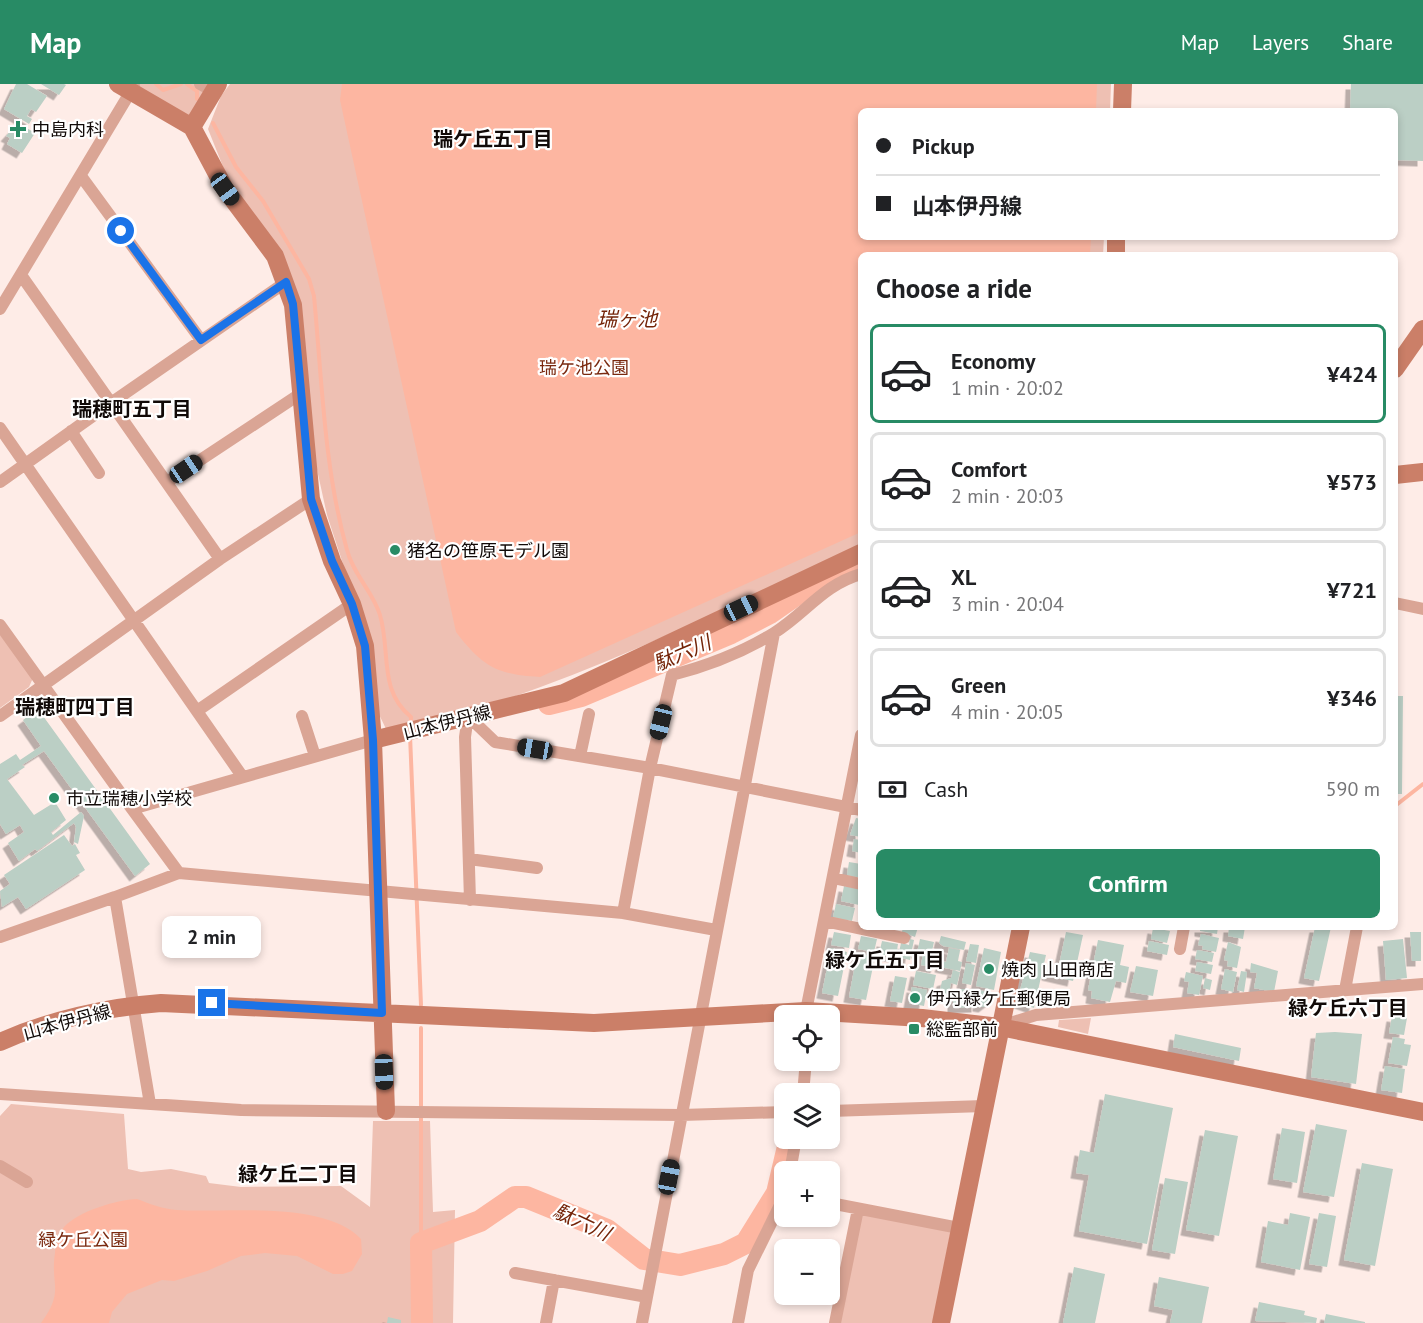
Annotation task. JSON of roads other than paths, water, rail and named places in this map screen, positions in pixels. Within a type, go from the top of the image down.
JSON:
[{"type":"street","points":[[1122,108],[1123,84]]},
{"type":"street","points":[[192,127],[211,86]]},
{"type":"street","points":[[0,309],[81,176],[128,87],[192,127],[225,189],[275,256],[293,304],[311,499],[332,561],[352,604],[365,646],[373,740],[386,1111]]},
{"type":"street","points":[[81,176],[201,340]]},
{"type":"street","points":[[21,275],[220,559]]},
{"type":"street","points":[[0,482],[286,282]]},
{"type":"street","points":[[1398,365],[1423,329]]},
{"type":"street","points":[[167,482],[300,394]]},
{"type":"street","points":[[0,428],[242,776]]},
{"type":"street","points":[[71,431],[99,472]]},
{"type":"street","points":[[1398,475],[1423,472]]},
{"type":"street","points":[[0,716],[134,623],[220,559],[311,499]]},
{"type":"street","name":"山本伊丹線","points":[[373,740],[564,693],[858,554]]},
{"type":"street","points":[[623,912],[650,768],[672,675],[705,666],[774,633],[840,580],[858,575]]},
{"type":"street","points":[[197,711],[352,604]]},
{"type":"street","points":[[1398,608],[1423,609]]},
{"type":"street","points":[[0,625],[179,873]]},
{"type":"street","points":[[642,1323],[774,633]]},
{"type":"street","points":[[580,756],[589,714]]},
{"type":"street","points":[[302,716],[315,756]]},
{"type":"street","points":[[468,716],[495,742],[650,768],[853,809]]},
{"type":"street","points":[[468,716],[465,737],[470,900]]},
{"type":"street","points":[[132,809],[373,740]]},
{"type":"street","points":[[811,1005],[828,922],[833,878],[853,809],[858,763]]},
{"type":"street","points":[[469,859],[537,868]]},
{"type":"street","points":[[0,938],[179,873],[623,912],[716,930]]},
{"type":"street","points":[[833,878],[858,883]]},
{"type":"street","points":[[115,897],[150,1104]]},
{"type":"street","points":[[828,922],[858,928]]},
{"type":"street","points":[[866,930],[904,938]]},
{"type":"street","points":[[941,1323],[1020,930]]},
{"type":"street","points":[[1345,990],[1356,930]]},
{"type":"street","points":[[1180,949],[1187,932]]},
{"type":"street","points":[[1000,1027],[1036,1015],[1423,984]]},
{"type":"street","name":"山本伊丹線","points":[[0,1042],[16,1035],[87,1015],[132,1005],[191,1002],[583,1023],[774,1015]]},
{"type":"street","name":"山本伊丹線","points":[[840,1015],[1000,1027],[1423,1113]]},
{"type":"street","points":[[0,1094],[207,1109],[681,1115],[774,1112]]},
{"type":"street","points":[[840,1111],[984,1106]]},
{"type":"street","points":[[0,1166],[27,1182]]},
{"type":"street","points":[[840,1205],[959,1228]]},
{"type":"street","points":[[835,1323],[858,1209]]},
{"type":"street","points":[[738,1323],[748,1270],[774,1217]]},
{"type":"street","points":[[515,1273],[646,1297]]},
{"type":"street","points":[[546,1323],[554,1280]]},
{"type":"water","name":"瑞ヶ池","points":[[342,84],[1097,84],[1096,108],[858,108],[858,240],[1091,240],[1090,252],[858,252],[858,533],[540,677],[512,674],[483,661],[456,632],[340,100]]},
{"type":"water","points":[[137,1199],[177,1210],[274,1211],[324,1218],[345,1227],[361,1239],[362,1254],[352,1271],[343,1274],[333,1274],[297,1256],[265,1253],[241,1256],[207,1271],[174,1281],[162,1280],[127,1294],[112,1312],[109,1323],[41,1323],[55,1295],[55,1250],[64,1227],[79,1216],[98,1207]]},
{"type":"waterway","points":[[156,84],[163,90],[181,84]]},
{"type":"waterway","points":[[187,84],[197,91],[197,99]]},
{"type":"waterway","points":[[213,123],[236,167],[263,201],[309,279],[314,296],[325,424],[339,519],[350,559],[380,615],[390,683],[394,695],[411,717],[411,725]]},
{"type":"waterway","name":"駄六川","points":[[549,704],[581,696],[731,633],[770,613],[819,579],[858,566]]},
{"type":"waterway","points":[[410,735],[421,1005]]},
{"type":"waterway","points":[[1398,804],[1423,784]]},
{"type":"waterway","points":[[421,1028],[421,1243]]},
{"type":"waterway","name":"駄六川","points":[[422,1323],[421,1243],[480,1221],[515,1197],[526,1197],[607,1230],[644,1259],[680,1265],[724,1254],[746,1243],[777,1193],[787,1149]]},
{"type":"place","name":"中島内科","points":[[18,129]]},
{"type":"place","name":"猪名の笹原モデル園","points":[[395,550]]},
{"type":"place","name":"市立瑞穂小学校","points":[[54,798]]},
{"type":"place","name":"焼肉 山田商店","points":[[989,969]]},
{"type":"place","name":"伊丹緑ケ丘郵便局","points":[[915,998]]},
{"type":"place","name":"総監部前","points":[[914,1029]]},
{"type":"district","name":"瑞ケ丘五丁目","points":[[493,139]]},
{"type":"district","name":"瑞穂町五丁目","points":[[132,409]]},
{"type":"district","name":"瑞穂町四丁目","points":[[75,707]]},
{"type":"district","name":"緑ケ丘五丁目","points":[[885,960]]},
{"type":"district","name":"緑ケ丘六丁目","points":[[1348,1008]]},
{"type":"district","name":"緑ケ丘二丁目","points":[[298,1174]]},
{"type":"park label","name":"瑞ケ池公園","points":[[584,367]]},
{"type":"park label","name":"緑ケ丘公園","points":[[83,1239]]}]
